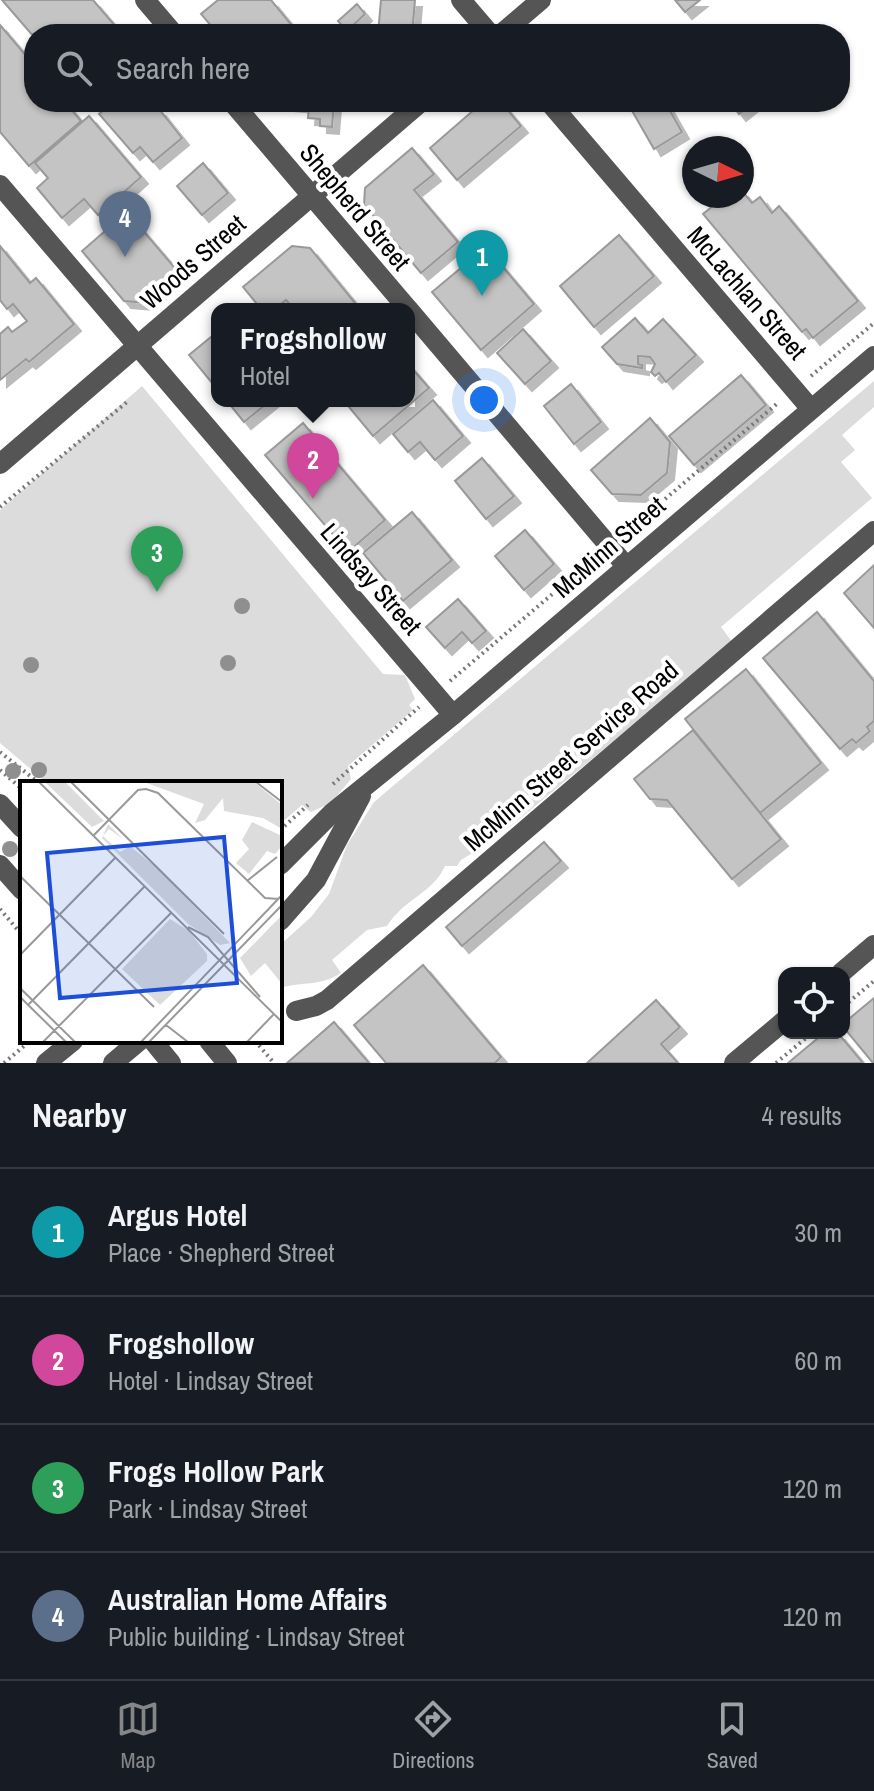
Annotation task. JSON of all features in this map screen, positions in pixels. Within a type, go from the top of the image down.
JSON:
[{"type":"street","points":[[145,0],[165,24]]},
{"type":"street","points":[[461,0],[481,24]]},
{"type":"street","points":[[513,24],[541,0]]},
{"type":"street","name":"Shepherd Street","points":[[240,112],[402,303]]},
{"type":"street","name":"Woods Street","points":[[0,464],[409,112]]},
{"type":"street","name":"McLachlan Street","points":[[558,112],[811,409]]},
{"type":"street","name":"Lindsay Street","points":[[0,185],[453,715]]},
{"type":"street","name":"Shepherd Street","points":[[415,318],[626,566]]},
{"type":"street","name":"McMinn Street","points":[[282,863],[317,826],[453,715],[874,356]]},
{"type":"street","name":"McMinn Street Service Road","points":[[296,1011],[327,1000],[874,531]]},
{"type":"street","name":"McMinn Street","points":[[282,919],[316,880],[351,811],[377,778]]},
{"type":"street","points":[[0,804],[20,826]]},
{"type":"street","points":[[0,865],[20,888]]},
{"type":"street","points":[[848,967],[874,945]]},
{"type":"street","points":[[734,1063],[778,1026]]},
{"type":"street","points":[[46,1063],[71,1043]]},
{"type":"street","points":[[113,1063],[137,1043]]},
{"type":"street","points":[[155,1043],[171,1063]]},
{"type":"street","points":[[211,1043],[227,1063]]},
{"type":"path","points":[[326,790],[874,323]]},
{"type":"path","points":[[0,507],[127,402]]},
{"type":"path","points":[[0,752],[36,781]]},
{"type":"path","points":[[0,770],[20,787]]},
{"type":"path","points":[[282,828],[314,800]]},
{"type":"path","points":[[0,909],[20,933]]},
{"type":"path","points":[[850,1001],[874,981]]},
{"type":"path","points":[[776,1063],[805,1039]]},
{"type":"path","points":[[4,1063],[28,1043]]},
{"type":"path","points":[[257,1043],[274,1063]]},
{"type":"shaded area","points":[[874,381],[874,407],[842,435],[855,450],[841,462],[872,498],[721,627],[733,643],[507,829],[498,820],[483,833],[479,849],[457,866],[445,866],[433,883],[394,916],[387,926],[367,930],[332,960],[341,973],[318,982],[282,988],[282,943],[311,917],[329,894],[347,845],[374,802]]},
{"type":"shaded area","points":[[142,386],[383,674],[405,675],[415,699],[409,705],[413,710],[348,766],[351,779],[331,803],[311,812],[302,805],[282,822],[282,781],[45,781],[0,743],[0,510]]},
{"type":"building","points":[[2,0],[93,0],[113,24],[24,24]]},
{"type":"building","points":[[218,0],[271,0],[291,24],[210,24],[201,14]]},
{"type":"building","points":[[381,0],[415,0],[413,24],[379,24]]},
{"type":"building","points":[[675,0],[700,0],[685,12]]},
{"type":"building","points":[[357,4],[365,14],[354,24],[341,24],[338,21]]},
{"type":"building","points":[[0,25],[24,53],[24,112],[73,112],[81,121],[29,166],[0,132]]},
{"type":"building","points":[[161,112],[182,138],[153,162],[140,147],[133,153],[99,114]]},
{"type":"building","points":[[308,112],[333,112],[332,127],[320,126],[320,119],[308,118]]},
{"type":"building","points":[[471,112],[509,112],[521,126],[457,180],[430,148]]},
{"type":"building","points":[[633,112],[671,112],[682,132],[654,149]]},
{"type":"building","points":[[89,116],[141,177],[98,215],[84,199],[62,218],[37,188],[48,178],[35,163]]},
{"type":"building","points":[[412,148],[434,174],[414,190],[458,242],[421,273],[364,205],[365,188]]},
{"type":"building","points":[[203,163],[228,193],[202,215],[177,186]]},
{"type":"building","points":[[760,197],[772,213],[779,206],[858,301],[813,338],[806,329],[802,332],[703,214],[710,208],[754,208],[754,202]]},
{"type":"building","points":[[127,212],[180,274],[147,303],[124,301],[82,251]]},
{"type":"building","points":[[619,235],[654,276],[594,327],[560,286]]},
{"type":"building","points":[[0,246],[30,283],[36,278],[74,324],[29,362],[26,359],[0,380],[0,334],[8,327],[12,332],[27,321],[13,304],[7,309],[0,300]]},
{"type":"building","points":[[292,246],[310,248],[355,303],[289,303],[286,300],[282,303],[256,303],[243,287]]},
{"type":"building","points":[[486,247],[534,304],[481,350],[432,292]]},
{"type":"building","points":[[635,318],[648,333],[663,319],[696,355],[666,382],[659,373],[655,376],[651,372],[655,364],[650,357],[638,356],[638,364],[642,368],[617,364],[602,347]]},
{"type":"building","points":[[523,329],[551,361],[525,384],[497,353]]},
{"type":"building","points":[[211,337],[211,382],[189,355]]},
{"type":"building","points":[[415,372],[429,388],[415,400]]},
{"type":"building","points":[[741,375],[766,405],[694,465],[669,436]]},
{"type":"building","points":[[571,384],[601,422],[574,444],[544,406]]},
{"type":"building","points":[[433,400],[463,436],[435,460],[420,442],[408,452],[393,434]]},
{"type":"building","points":[[232,407],[263,407],[244,422]]},
{"type":"building","points":[[349,407],[407,407],[373,436]]},
{"type":"building","points":[[650,418],[670,442],[667,473],[641,495],[612,494],[591,470]]},
{"type":"building","points":[[303,423],[385,520],[348,552],[265,455]]},
{"type":"building","points":[[482,458],[514,496],[486,519],[455,481]]},
{"type":"building","points":[[412,512],[452,560],[403,601],[363,553]]},
{"type":"building","points":[[525,530],[554,564],[524,590],[495,556]]},
{"type":"building","points":[[874,565],[874,628],[844,593]]},
{"type":"building","points":[[458,599],[486,631],[472,643],[462,632],[445,648],[426,627]]},
{"type":"building","points":[[817,612],[874,681],[874,721],[867,727],[870,731],[856,743],[852,739],[840,749],[763,658]]},
{"type":"building","points":[[746,669],[821,763],[760,813],[685,719]]},
{"type":"building","points":[[693,730],[781,839],[732,879],[667,800],[650,799],[634,779]]},
{"type":"building","points":[[544,842],[561,861],[462,946],[446,927]]},
{"type":"building","points":[[423,965],[501,1057],[495,1063],[386,1063],[354,1025]]},
{"type":"building","points":[[874,998],[874,1063],[850,1035],[850,1018]]},
{"type":"building","points":[[656,1000],[680,1027],[661,1044],[678,1063],[587,1063]]},
{"type":"building","points":[[334,1022],[369,1063],[287,1063]]},
{"type":"building","points":[[817,1039],[843,1039],[863,1063],[788,1063]]},
{"type":"place","name":"Australian Home Affairs","points":[[125,257]]},
{"type":"place","name":"Argus Hotel","points":[[482,296]]},
{"type":"place","name":"Frogshollow","points":[[313,499]]},
{"type":"place","name":"Frogs Hollow Park","points":[[157,592]]}]
